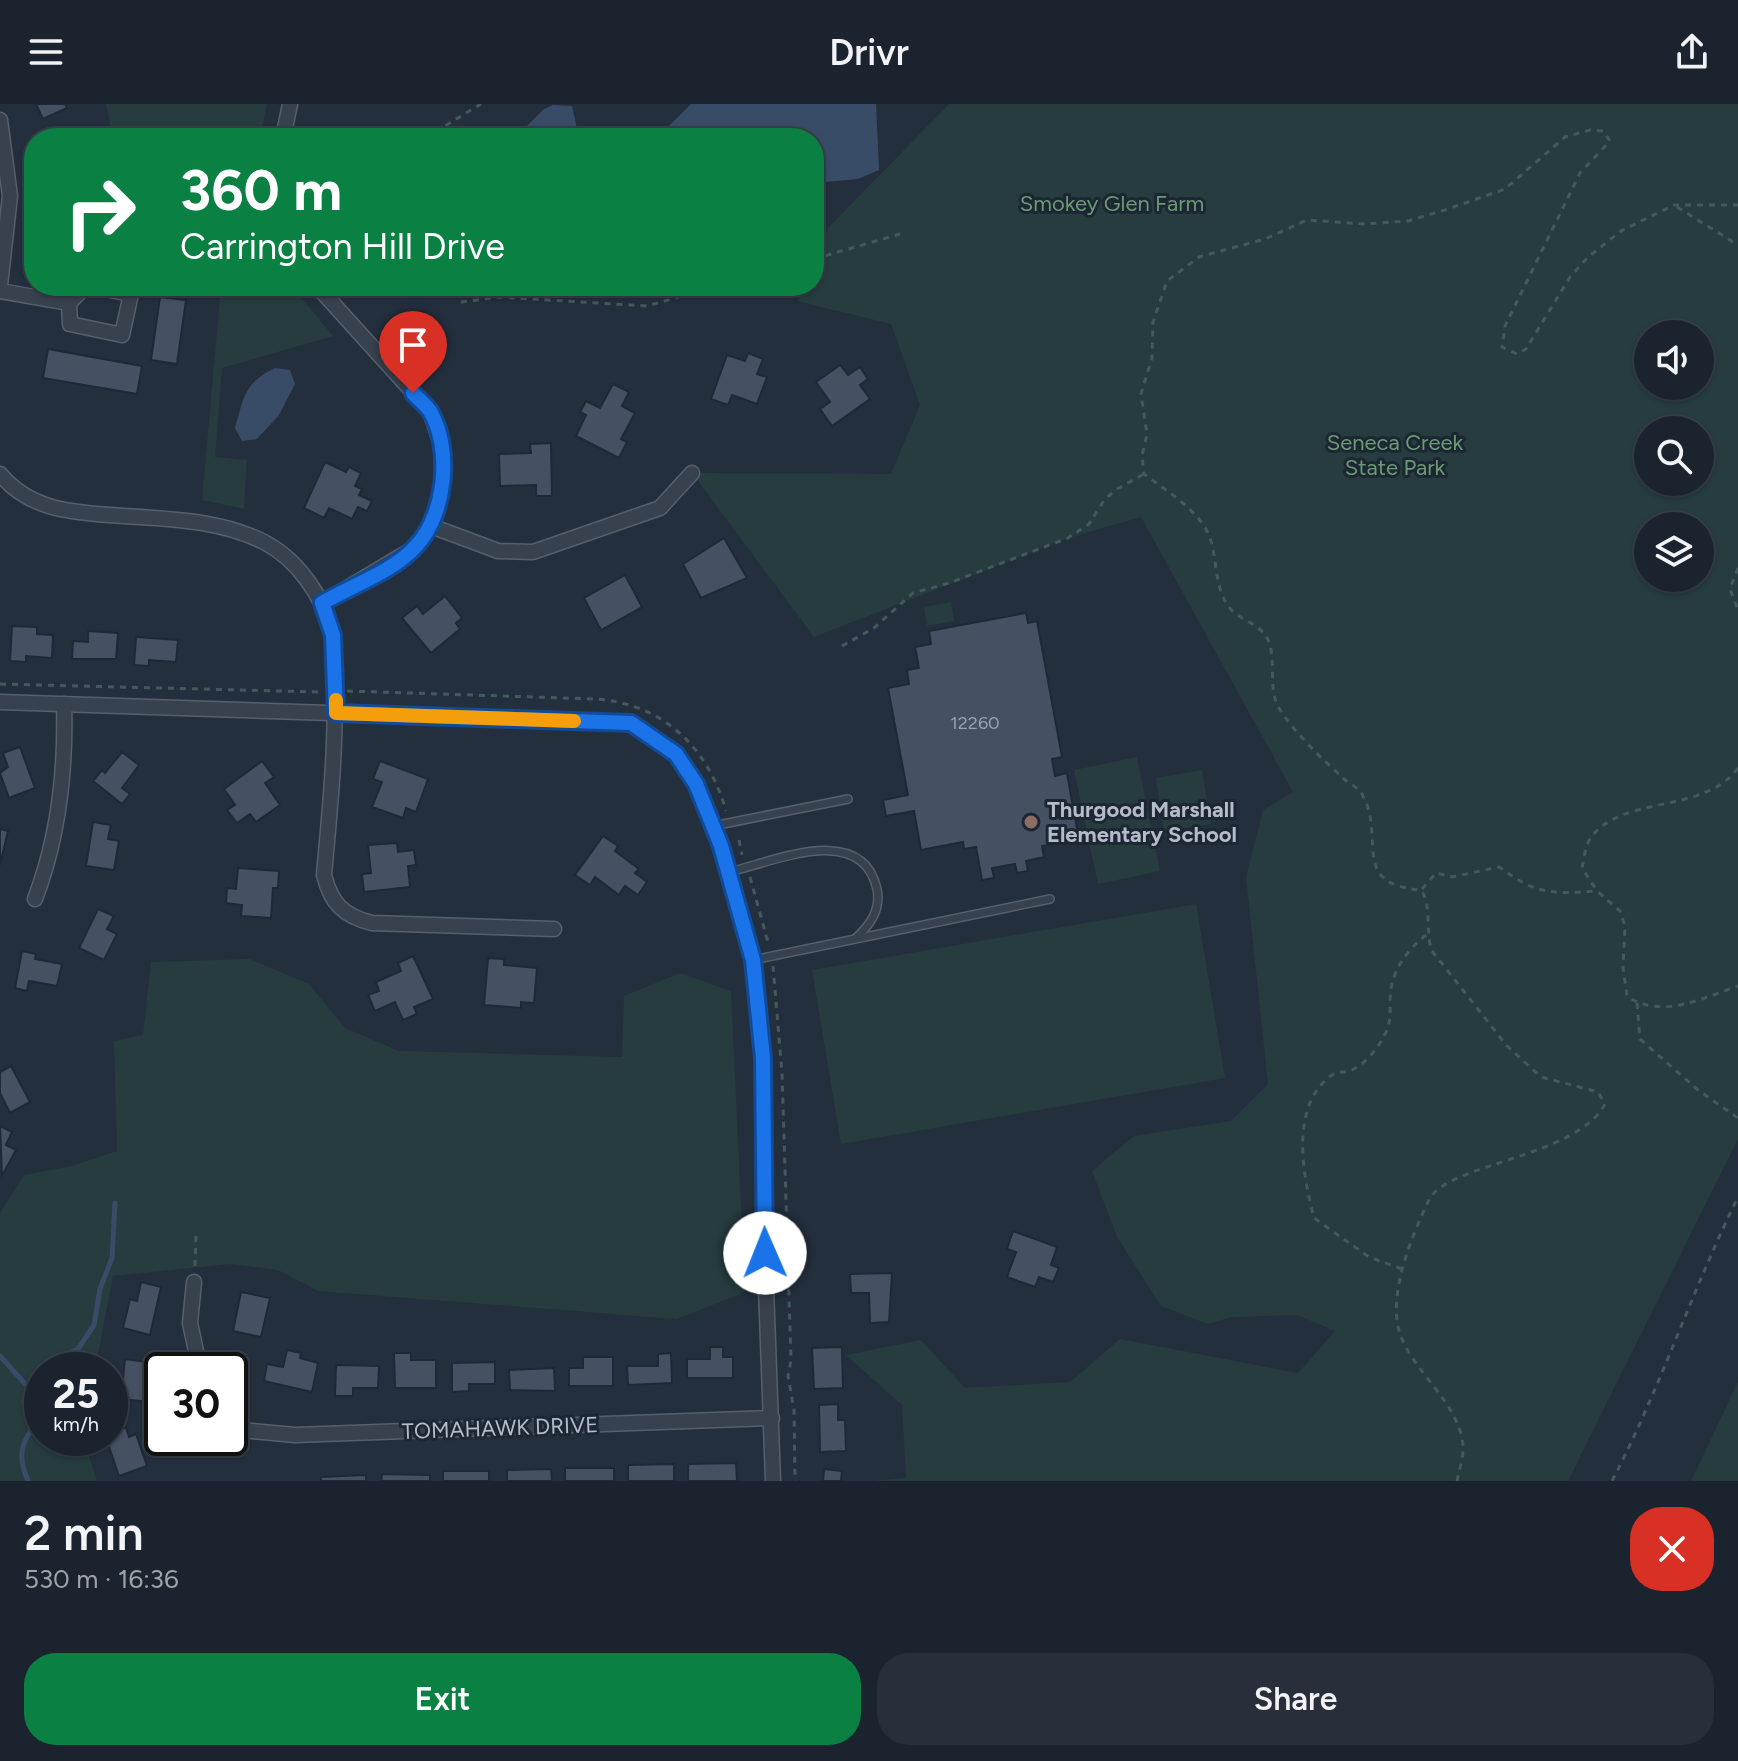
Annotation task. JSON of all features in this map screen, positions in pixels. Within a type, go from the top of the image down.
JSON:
[{"type":"street","points":[[285,128],[290,104]]},
{"type":"street","points":[[0,120],[10,196],[0,285]]},
{"type":"street","points":[[0,291],[24,295]]},
{"type":"street","points":[[29,296],[69,303]]},
{"type":"street","points":[[69,303],[77,296]]},
{"type":"street","points":[[69,303],[70,324],[122,335],[131,296]]},
{"type":"street","points":[[322,603],[416,547],[431,526],[443,483],[441,444],[430,411],[326,296]]},
{"type":"street","points":[[431,526],[498,551],[533,552],[660,508],[692,473]]},
{"type":"street","points":[[0,474],[14,491],[36,503],[79,513],[211,523],[267,543],[293,564],[322,603],[333,635],[336,713],[324,875],[328,893],[337,907],[355,919],[372,923],[554,929]]},
{"type":"street","points":[[0,702],[631,723],[676,754],[696,784],[713,826],[753,960],[763,1058],[773,1481]]},
{"type":"street","points":[[35,899],[48,864],[58,815],[65,740],[64,704]]},
{"type":"street","points":[[194,1282],[190,1323],[196,1352]]},
{"type":"street","name":"TOMAHAWK DRIVE","points":[[248,1433],[295,1435],[772,1418]]},
{"type":"lane","points":[[713,826],[848,799]]},
{"type":"lane","points":[[729,872],[822,850],[851,853],[873,875],[878,893],[874,917],[854,939]]},
{"type":"lane","points":[[753,960],[1050,899]]},
{"type":"path","points":[[441,128],[481,104]]},
{"type":"path","points":[[1457,1481],[1463,1445],[1457,1427],[1445,1403],[1411,1357],[1399,1332],[1397,1311],[1402,1269],[1434,1189],[1450,1180],[1545,1147],[1597,1120],[1605,1104],[1598,1092],[1541,1077],[1507,1046],[1481,1008],[1449,975],[1432,951],[1427,934],[1427,898],[1421,890],[1397,887],[1382,878],[1372,863],[1372,818],[1363,796],[1295,730],[1277,705],[1269,641],[1253,622],[1230,610],[1219,589],[1207,530],[1183,505],[1144,474],[1142,456],[1147,434],[1141,394],[1152,358],[1153,322],[1167,281],[1199,257],[1265,239],[1307,220],[1365,224],[1408,221],[1448,209],[1505,189],[1565,137],[1590,130],[1603,131],[1610,141],[1580,173],[1505,326],[1502,347],[1517,354],[1526,349],[1570,277],[1588,257],[1621,231],[1674,205],[1738,205]]},
{"type":"path","points":[[1674,205],[1738,245]]},
{"type":"path","points":[[824,256],[900,234]]},
{"type":"path","points":[[461,302],[499,297],[647,306],[682,296]]},
{"type":"path","points":[[842,646],[874,628],[913,593],[949,583],[1068,538],[1089,524],[1105,499],[1144,474]]},
{"type":"path","points":[[1738,568],[1730,589],[1738,610]]},
{"type":"path","points":[[0,684],[324,692]]},
{"type":"path","points":[[1738,768],[1730,779],[1692,798],[1622,816],[1602,827],[1590,839],[1582,868],[1597,891],[1620,911],[1626,946],[1624,987],[1627,996],[1649,1008],[1698,1001],[1738,986]]},
{"type":"path","points":[[739,840],[743,858]]},
{"type":"path","points":[[1421,890],[1436,873],[1452,877],[1499,867],[1523,883],[1551,894],[1597,891]]},
{"type":"path","points":[[750,877],[769,946]]},
{"type":"path","points":[[1402,1269],[1369,1257],[1314,1218],[1304,1181],[1303,1135],[1318,1087],[1336,1072],[1361,1066],[1386,1033],[1391,1016],[1392,976],[1412,946],[1427,934]]},
{"type":"path","points":[[772,963],[782,1073],[791,1360],[788,1376],[794,1410],[795,1481]]},
{"type":"path","points":[[1637,1003],[1640,1039],[1698,1090],[1738,1118]]},
{"type":"path","points":[[1612,1481],[1644,1420],[1702,1270],[1738,1197]]},
{"type":"path","points":[[194,1282],[196,1236]]},
{"type":"green space","points":[[106,104],[267,104],[262,128],[111,128]]},
{"type":"green space","points":[[949,104],[1738,104],[1738,1139],[1568,1481],[873,1481],[906,1478],[902,1405],[846,1355],[921,1340],[965,1388],[1070,1382],[1120,1339],[1298,1373],[1335,1331],[1297,1315],[1232,1317],[1208,1324],[1161,1306],[1117,1237],[1092,1171],[1134,1136],[1231,1121],[1268,1084],[1246,877],[1263,810],[1293,792],[1141,517],[1068,538],[814,637],[692,473],[891,474],[920,405],[891,324],[797,301],[799,296],[824,296],[824,237],[828,228]]},
{"type":"green space","points":[[220,296],[300,296],[333,336],[222,368],[215,457],[247,460],[244,509],[202,500]]},
{"type":"green space","points":[[951,602],[954,621],[927,626],[924,607]]},
{"type":"green space","points":[[1137,757],[1160,871],[1098,884],[1074,770]]},
{"type":"green space","points":[[1202,770],[1211,824],[1164,831],[1156,778]]},
{"type":"green space","points":[[1196,904],[1225,1078],[841,1144],[812,970]]},
{"type":"green space","points":[[249,959],[309,984],[345,1028],[399,1051],[622,1057],[624,996],[680,973],[731,991],[745,1292],[677,1319],[318,1291],[278,1270],[230,1264],[113,1276],[98,1352],[24,1352],[24,1456],[89,1456],[97,1481],[0,1481],[0,1213],[24,1175],[72,1166],[117,1151],[114,1041],[143,1035],[151,962]]},
{"type":"green space","points":[[1738,1382],[1738,1481],[1691,1481]]},
{"type":"water","points":[[691,104],[876,104],[879,170],[858,179],[824,182],[824,128],[667,128]]},
{"type":"water","points":[[553,105],[572,106],[577,128],[525,128],[544,109]]},
{"type":"water","points":[[275,368],[290,370],[295,384],[279,415],[257,439],[242,441],[235,428],[247,392],[257,379]]},
{"type":"building","points":[[36,104],[65,104],[67,108],[43,119]]},
{"type":"building","points":[[160,297],[186,300],[177,364],[151,360]]},
{"type":"building","points":[[48,349],[142,366],[137,394],[43,378]]},
{"type":"building","points":[[748,353],[763,359],[757,374],[767,377],[757,404],[732,395],[728,405],[711,399],[727,355],[745,361]]},
{"type":"building","points":[[840,365],[848,375],[860,367],[868,379],[860,385],[870,399],[832,426],[820,409],[830,402],[816,382]]},
{"type":"building","points":[[613,384],[629,392],[622,406],[635,413],[621,439],[627,442],[619,458],[576,436],[586,415],[580,412],[586,401],[600,408]]},
{"type":"building","points":[[551,443],[552,496],[536,496],[536,485],[500,486],[499,454],[531,453],[530,444]]},
{"type":"building","points":[[325,462],[346,472],[349,467],[361,473],[355,486],[362,489],[359,495],[372,501],[367,511],[358,507],[352,519],[329,508],[324,518],[304,508]]},
{"type":"building","points":[[724,538],[747,578],[701,598],[683,564]]},
{"type":"building","points":[[625,575],[642,607],[601,630],[584,598]]},
{"type":"building","points":[[445,596],[462,618],[456,623],[460,629],[431,653],[402,618],[417,606],[423,614]]},
{"type":"building","points":[[1026,613],[1028,623],[1037,621],[1062,757],[1052,759],[1055,776],[1067,773],[1079,840],[1042,846],[1044,857],[1026,861],[1028,871],[1017,873],[1015,864],[992,868],[994,878],[982,880],[976,847],[964,849],[963,842],[921,850],[914,811],[886,816],[883,800],[908,795],[888,688],[909,684],[907,670],[919,668],[915,647],[931,644],[929,631]]},
{"type":"building","points":[[12,626],[37,627],[37,634],[53,635],[52,658],[26,656],[26,662],[10,661]]},
{"type":"building","points":[[88,631],[118,633],[116,659],[72,659],[73,641],[88,642]]},
{"type":"building","points":[[136,637],[178,640],[176,662],[149,660],[149,666],[134,665]]},
{"type":"building","points":[[20,747],[35,788],[9,798],[0,773],[8,767],[3,753]]},
{"type":"building","points":[[122,752],[139,765],[122,788],[130,794],[122,804],[93,781],[102,770],[105,773]]},
{"type":"building","points":[[262,761],[274,777],[265,783],[280,805],[256,822],[250,814],[237,823],[227,810],[235,805],[224,789]]},
{"type":"building","points":[[380,761],[428,779],[416,812],[406,808],[403,818],[372,807],[382,782],[373,779]]},
{"type":"building","points":[[93,822],[111,825],[108,839],[119,841],[114,870],[86,866]]},
{"type":"building","points":[[0,829],[8,831],[0,865]]},
{"type":"building","points":[[603,836],[618,846],[615,851],[639,869],[635,873],[647,882],[638,895],[625,886],[619,895],[595,877],[590,885],[575,875]]},
{"type":"building","points":[[397,843],[398,852],[414,850],[416,865],[408,866],[410,887],[364,892],[362,874],[371,873],[368,845]]},
{"type":"building","points":[[238,868],[279,871],[278,888],[273,888],[271,918],[241,916],[242,905],[226,903],[227,888],[236,889]]},
{"type":"building","points":[[98,909],[114,916],[107,929],[117,934],[104,960],[79,948]]},
{"type":"building","points":[[22,951],[36,954],[35,959],[62,964],[57,986],[29,981],[27,991],[15,988]]},
{"type":"building","points":[[413,956],[433,999],[414,1007],[417,1014],[403,1020],[395,1002],[375,1011],[368,995],[379,991],[376,982],[401,971],[398,963]]},
{"type":"building","points":[[488,958],[504,959],[504,965],[537,968],[534,1003],[521,1002],[521,1008],[484,1005]]},
{"type":"building","points":[[11,1066],[30,1102],[10,1113],[0,1093],[0,1072]]},
{"type":"building","points":[[0,1126],[12,1132],[6,1145],[16,1150],[2,1176]]},
{"type":"building","points":[[1013,1231],[1057,1247],[1051,1265],[1059,1268],[1053,1282],[1039,1277],[1035,1287],[1007,1277],[1016,1252],[1007,1249]]},
{"type":"building","points":[[892,1273],[889,1322],[870,1323],[869,1293],[851,1293],[850,1274]]},
{"type":"building","points":[[141,1282],[161,1287],[150,1335],[123,1328],[130,1299],[137,1301]]},
{"type":"building","points":[[241,1292],[270,1298],[261,1337],[233,1331]]},
{"type":"building","points":[[710,1347],[723,1347],[723,1357],[733,1357],[733,1378],[687,1378],[687,1359],[710,1359]]},
{"type":"building","points":[[842,1347],[843,1388],[814,1389],[812,1348]]},
{"type":"building","points":[[287,1350],[301,1353],[300,1358],[318,1363],[312,1392],[264,1381],[267,1364],[283,1367]]},
{"type":"building","points":[[394,1353],[411,1353],[411,1360],[436,1360],[436,1388],[395,1388]]},
{"type":"building","points":[[671,1353],[672,1383],[628,1385],[627,1366],[658,1366],[658,1354]]},
{"type":"building","points":[[583,1357],[613,1357],[613,1386],[569,1386],[569,1368],[583,1368]]},
{"type":"building","points":[[128,1359],[144,1362],[144,1401],[128,1400]]},
{"type":"building","points":[[495,1362],[495,1384],[469,1384],[469,1391],[452,1392],[452,1363]]},
{"type":"building","points":[[336,1365],[379,1366],[378,1388],[353,1388],[353,1396],[335,1396]]},
{"type":"building","points":[[554,1368],[555,1391],[510,1390],[509,1370]]},
{"type":"building","points":[[838,1404],[838,1420],[845,1420],[846,1451],[820,1452],[819,1405]]},
{"type":"building","points":[[128,1434],[129,1437],[136,1434],[147,1466],[119,1476],[112,1456],[128,1456]]},
{"type":"building","points":[[736,1463],[737,1481],[688,1481],[688,1464]]},
{"type":"building","points":[[674,1464],[674,1481],[628,1481],[628,1465]]},
{"type":"building","points":[[565,1468],[614,1468],[614,1481],[565,1481]]},
{"type":"building","points":[[551,1469],[552,1481],[507,1481],[507,1470]]},
{"type":"building","points":[[824,1469],[842,1471],[841,1481],[823,1481]]},
{"type":"building","points":[[443,1471],[489,1471],[489,1481],[443,1481]]},
{"type":"building","points":[[382,1474],[430,1475],[430,1481],[381,1481]]},
{"type":"building","points":[[366,1475],[366,1481],[321,1481],[321,1477]]},
{"type":"waterway","points":[[71,1352],[78,1349],[94,1325],[100,1289],[112,1258],[115,1203]]},
{"type":"waterway","points":[[0,1356],[28,1387],[24,1402],[37,1421],[22,1450],[28,1481]]},
{"type":"slow traffic","points":[[336,700],[336,713],[574,721]]},
{"type":"place","name":"Thurgood Marshall Elementary School","points":[[1031,822]]},
{"type":"route","points":[[413,393],[430,411],[441,444],[443,483],[431,526],[416,547],[322,603],[333,635],[336,713],[631,723],[676,754],[696,784],[721,846],[753,960],[763,1058],[765,1253]]},
{"type":"park label","name":"Smokey Glen Farm","points":[[1112,203]]},
{"type":"park label","name":"Seneca Creek State Park","points":[[1395,454]]}]
